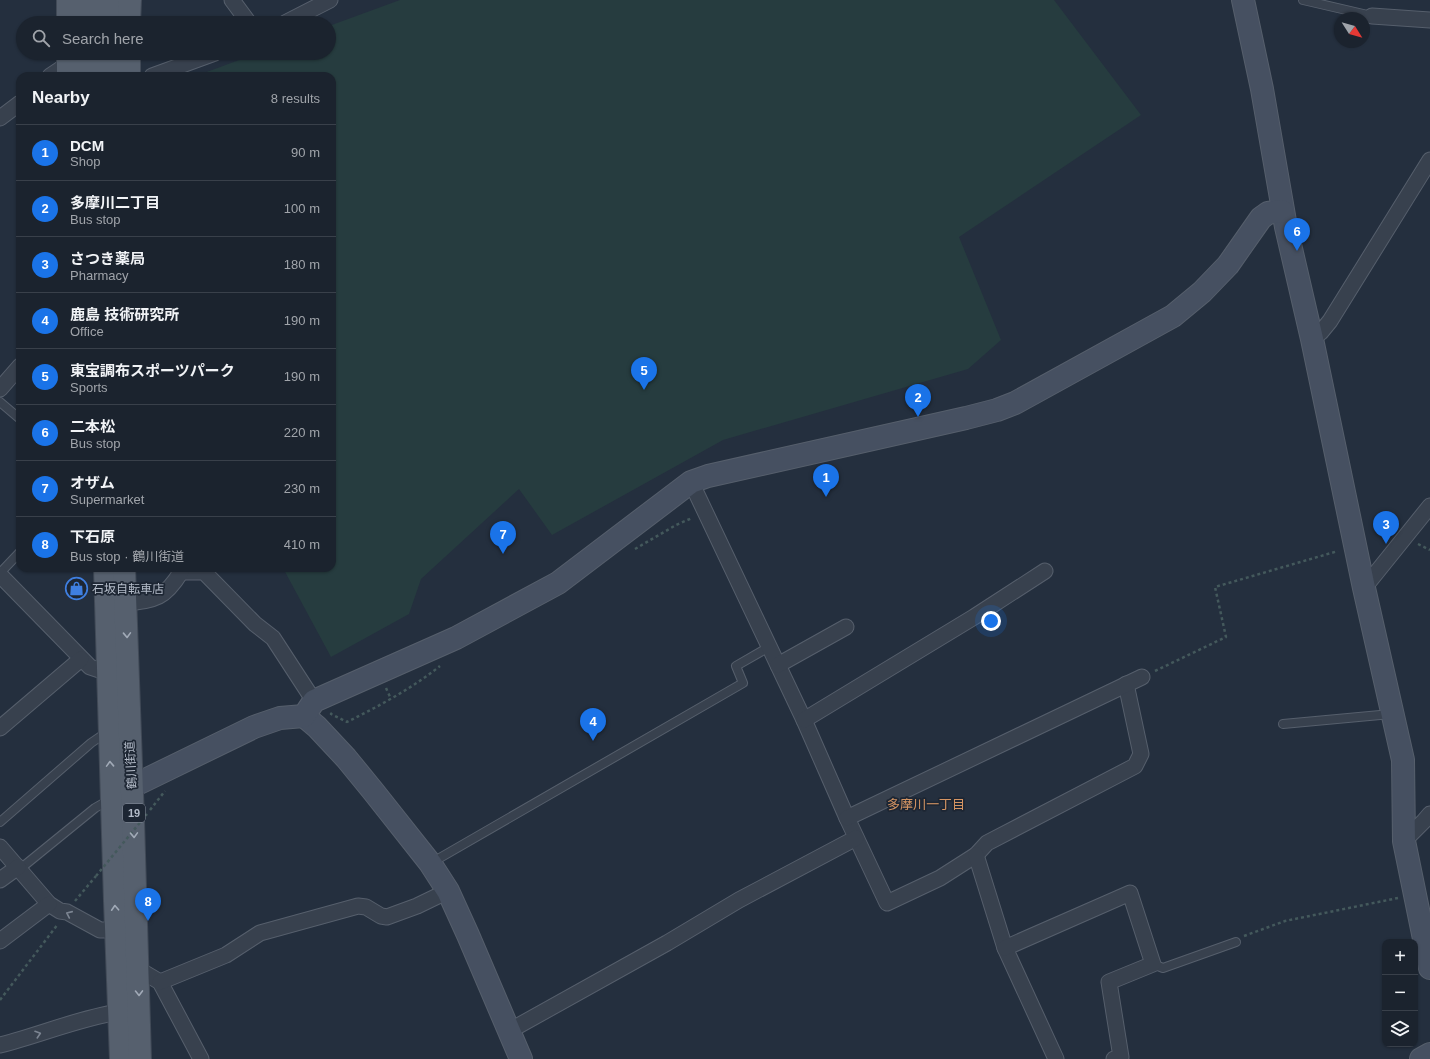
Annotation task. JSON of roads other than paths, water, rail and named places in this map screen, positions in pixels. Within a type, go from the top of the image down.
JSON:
[{"type":"main road","points":[[68,0],[68,16]]},
{"type":"main road","points":[[88,0],[88,16]]},
{"type":"main road","points":[[109,16],[110,0]]},
{"type":"main road","points":[[130,0],[130,16]]},
{"type":"main road","points":[[89,60],[89,72]]},
{"type":"main road","points":[[109,60],[109,72]]},
{"type":"main road","points":[[129,60],[129,72]]},
{"type":"main road","name":"鶴川街道","points":[[105,572],[109,730],[121,1059]]},
{"type":"main road","name":"鶴川街道","points":[[124,572],[133,786],[140,1059]]},
{"type":"street","points":[[232,0],[244,16]]},
{"type":"street","points":[[299,16],[330,0]]},
{"type":"street","points":[[1243,0],[1262,89],[1282,211],[1312,340],[1364,588],[1403,760],[1404,841],[1417,897],[1430,968]]},
{"type":"street","points":[[1372,16],[1430,20]]},
{"type":"street","points":[[163,72],[196,60]]},
{"type":"street","points":[[56,72],[68,64]]},
{"type":"street","points":[[0,118],[16,105]]},
{"type":"street","points":[[1312,340],[1330,321],[1430,160]]},
{"type":"street","points":[[133,786],[254,727],[280,718],[316,711],[558,583],[691,482],[708,476],[997,410],[1015,403],[1173,316],[1202,292],[1228,265],[1261,218],[1268,213],[1282,211]]},
{"type":"street","points":[[0,389],[16,371]]},
{"type":"street","points":[[691,482],[804,720],[846,818],[887,902],[940,878],[976,856],[987,843],[1135,766],[1141,754],[1126,684]]},
{"type":"street","points":[[1364,588],[1430,506]]},
{"type":"street","points":[[804,720],[974,617],[1045,571]]},
{"type":"street","points":[[126,603],[147,601],[162,596],[173,585],[180,572]]},
{"type":"street","points":[[204,572],[255,624],[273,638],[316,711],[318,727],[346,758],[430,863],[448,891],[521,1059]]},
{"type":"street","points":[[0,574],[81,659],[90,667],[99,670],[108,670]]},
{"type":"street","points":[[778,665],[846,627]]},
{"type":"street","points":[[0,728],[81,659]]},
{"type":"street","points":[[846,818],[1142,677]]},
{"type":"street","points":[[1404,841],[1430,814]]},
{"type":"street","points":[[510,1031],[667,943],[739,900],[856,838]]},
{"type":"street","points":[[0,847],[49,904],[60,911],[67,912],[100,930],[116,930]]},
{"type":"street","points":[[976,856],[1005,948],[1056,1059]]},
{"type":"street","points":[[0,880],[19,868]]},
{"type":"street","points":[[160,982],[226,955],[260,933],[358,906],[366,907],[381,916],[387,917],[417,906],[448,891]]},
{"type":"street","points":[[1005,948],[1130,893],[1153,964],[1109,982],[1121,1057],[1114,1059]]},
{"type":"street","points":[[0,941],[49,904]]},
{"type":"street","points":[[138,969],[160,982],[201,1059]]},
{"type":"street","points":[[0,1045],[24,1039],[101,1014],[119,1012]]},
{"type":"street","points":[[1421,1059],[1430,1054]]},
{"type":"lane","points":[[1303,0],[1372,16]]},
{"type":"lane","points":[[0,402],[16,416]]},
{"type":"lane","points":[[0,574],[16,556]]},
{"type":"lane","points":[[430,863],[744,683],[736,666],[769,647]]},
{"type":"lane","points":[[1283,724],[1392,714]]},
{"type":"lane","points":[[0,822],[91,743],[109,730]]},
{"type":"lane","points":[[19,868],[95,808],[133,786]]},
{"type":"lane","points":[[1153,964],[1163,968],[1236,942]]},
{"type":"place","name":"二本松","points":[[1297,251]]},
{"type":"place","name":"東宝調布スポーツパーク","points":[[644,390]]},
{"type":"place","name":"多摩川二丁目","points":[[918,417]]},
{"type":"place","name":"DCM","points":[[826,497]]},
{"type":"place","name":"さつき薬局","points":[[1386,544]]},
{"type":"place","name":"オザム","points":[[503,554]]},
{"type":"place","name":"石坂自転車店","points":[[77,589]]},
{"type":"place","name":"鹿島 技術研究所","points":[[593,741]]},
{"type":"place","name":"下石原","points":[[148,921]]},
{"type":"district","name":"多摩川一丁目","points":[[926,804]]}]
